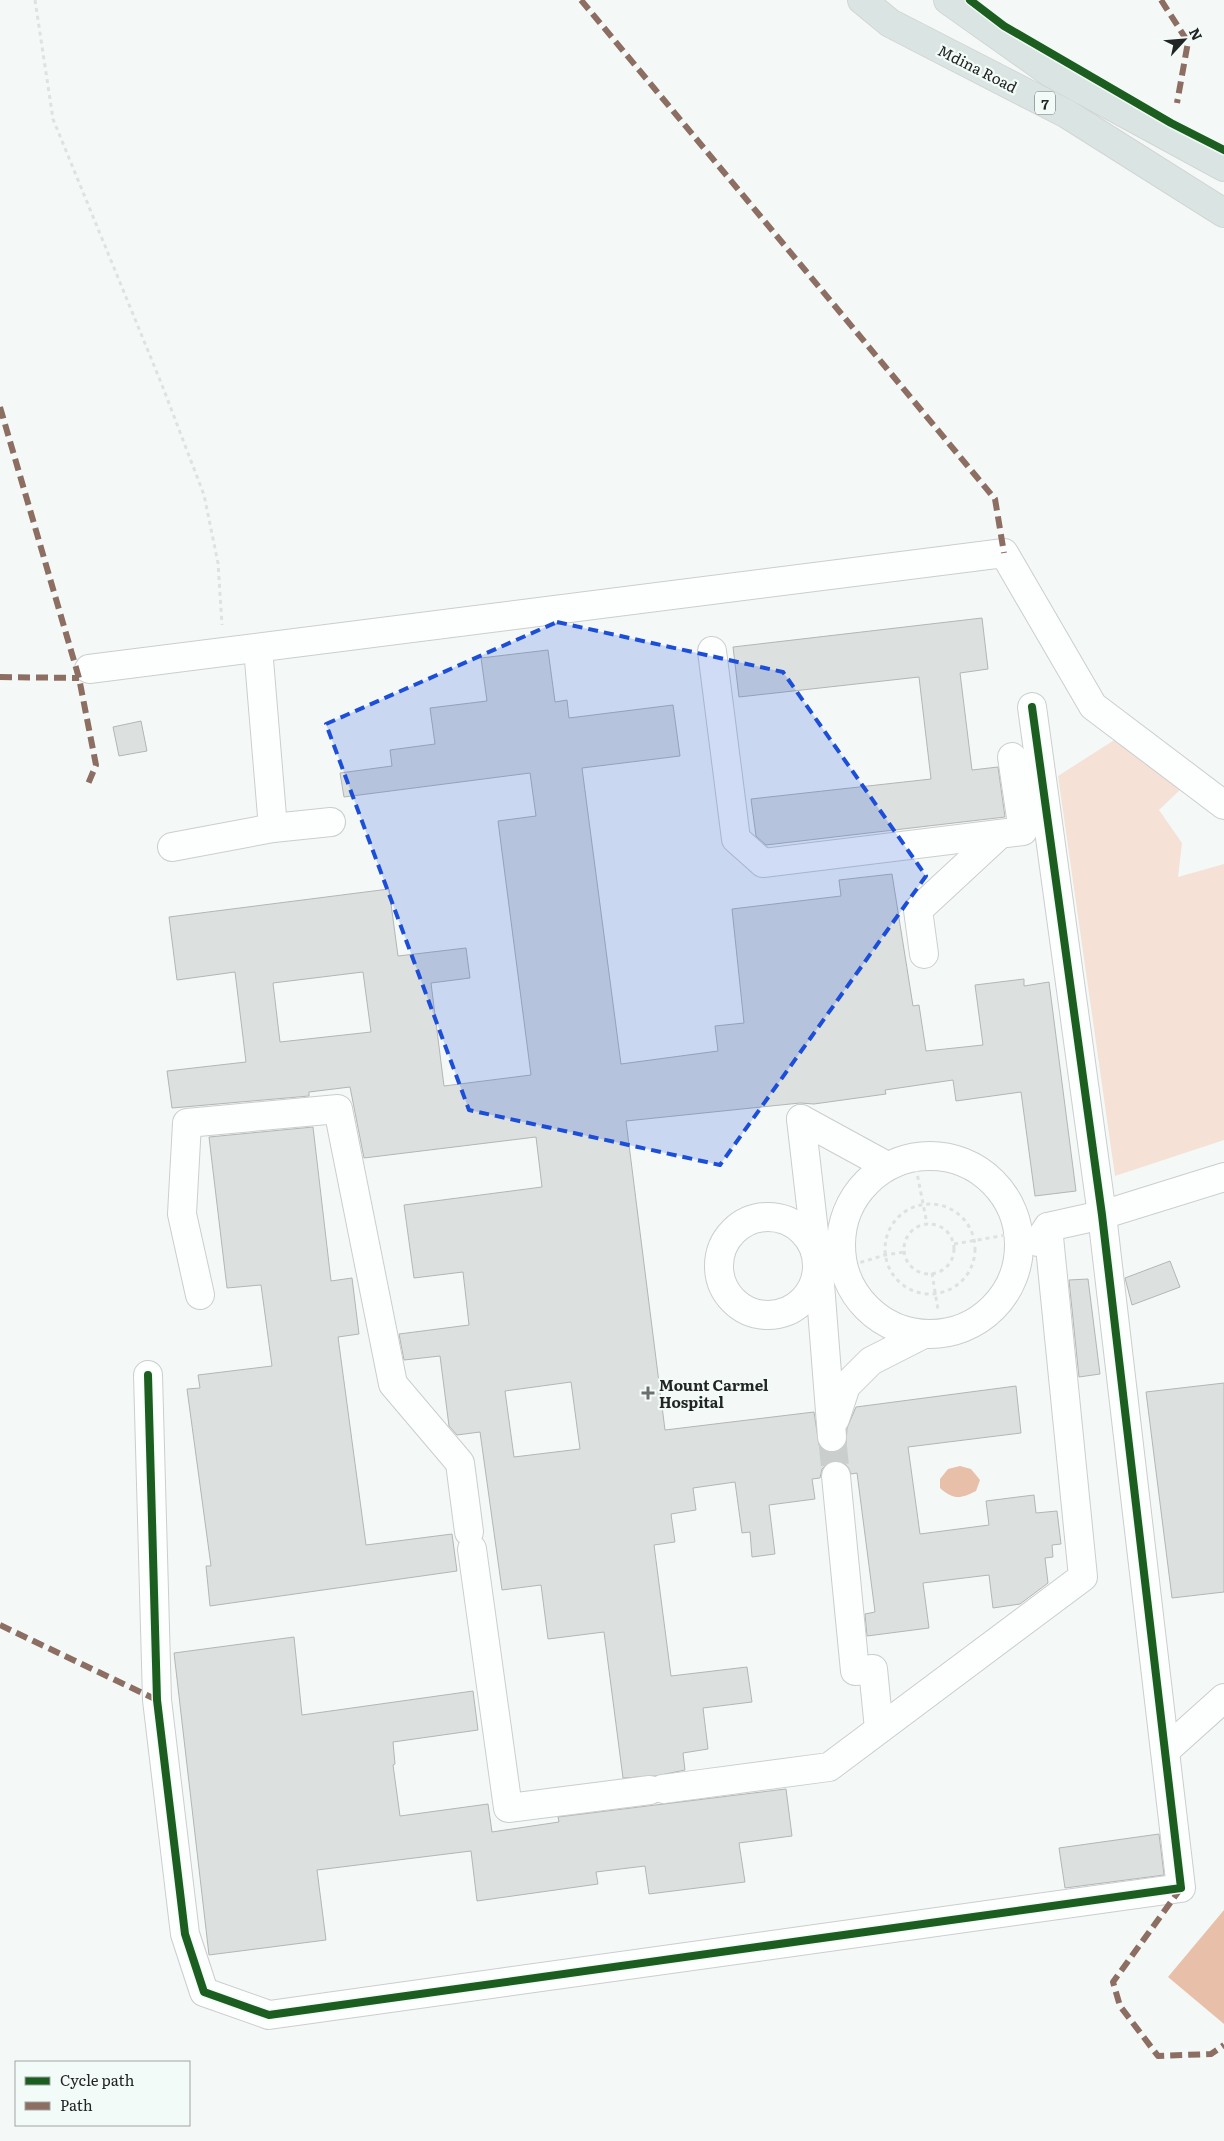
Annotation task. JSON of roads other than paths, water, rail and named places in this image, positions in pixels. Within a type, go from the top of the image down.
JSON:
[{"type":"highway","name":"Mdina Road","points":[[862,0],[890,23],[1067,114],[1224,213]]},
{"type":"highway","name":"7","points":[[948,0],[1051,73],[1224,167]]},
{"type":"street","points":[[89,669],[1004,553],[1093,706],[1224,805]]},
{"type":"street","points":[[258,648],[273,828]]},
{"type":"street","points":[[712,651],[736,839],[763,863],[1023,831],[1012,757]]},
{"type":"street","points":[[148,1375],[157,1700],[185,1934],[204,1992],[269,2016],[1181,1888],[1166,1750],[1094,1217],[1032,707]]},
{"type":"street","points":[[172,847],[273,828],[331,822]]},
{"type":"street","points":[[924,954],[918,910],[1000,834]]},
{"type":"street","points":[[200,1295],[182,1214],[187,1123],[338,1109],[393,1384],[460,1463],[508,1808],[829,1767],[1083,1577],[1048,1227]]},
{"type":"street","points":[[887,1166],[801,1119],[832,1433],[846,1386],[871,1361],[932,1335]]},
{"type":"street","points":[[814,1259],[864,1183],[887,1166],[914,1156],[947,1157],[964,1162],[997,1186],[1015,1216],[1020,1252],[1016,1273]]},
{"type":"street","points":[[814,1259],[855,1295],[873,1315],[904,1332],[932,1335],[954,1333],[974,1324],[1000,1303],[1016,1273],[1048,1227],[1094,1217],[1224,1177]]},
{"type":"street","points":[[1005,1200],[1048,1227]]},
{"type":"street","points":[[848,1208],[840,1236],[843,1267],[855,1295]]},
{"type":"street","points":[[836,1476],[855,1672],[873,1669],[879,1729]]},
{"type":"street","points":[[1166,1750],[1224,1698]]},
{"type":"tunnel","points":[[832,1437],[836,1476]]},
{"type":"place","name":"Mount Carmel Hospital","points":[[648,1393]]}]
